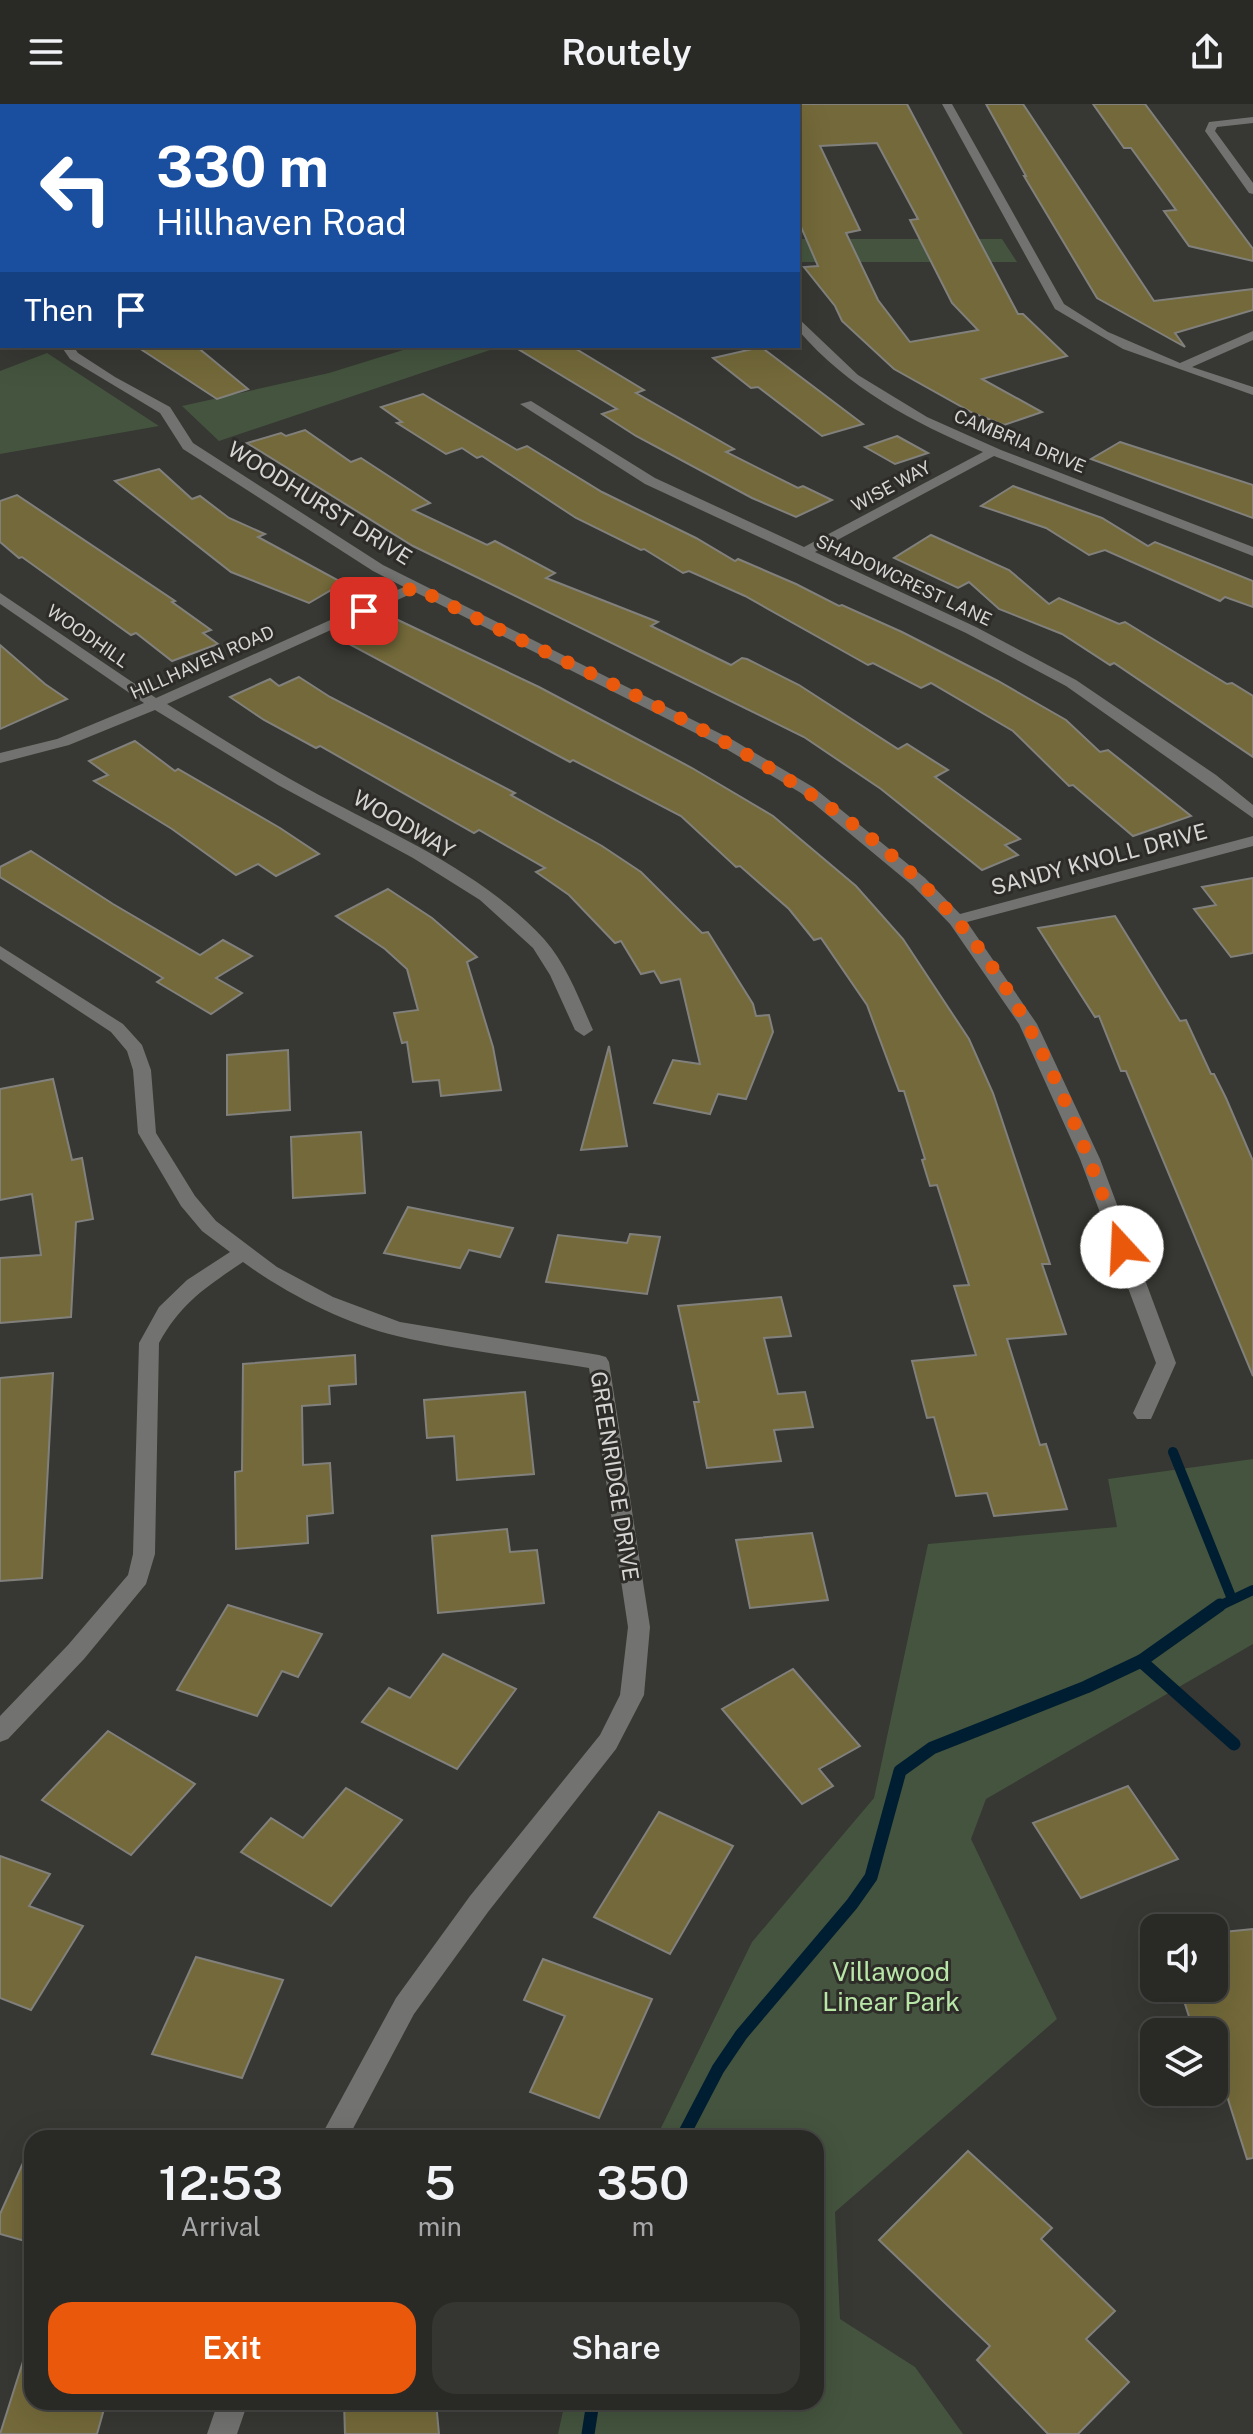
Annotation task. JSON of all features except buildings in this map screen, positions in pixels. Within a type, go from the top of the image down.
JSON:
[{"type":"street","points":[[947,104],[1059,306],[1078,321],[1120,344],[1253,391]]},
{"type":"street","points":[[1253,120],[1213,124],[1210,131],[1253,191]]},
{"type":"street","name":"CAMBRIA DRIVE","points":[[800,324],[823,353],[865,386],[929,422],[994,451],[1253,552]]},
{"type":"street","points":[[1183,366],[1253,335]]},
{"type":"street","name":"WOODHURST DRIVE","points":[[68,348],[74,356],[111,380],[165,410],[188,446],[353,553],[727,743],[807,790],[869,838],[956,920],[1028,1024],[1090,1159],[1166,1363],[1144,1413]]},
{"type":"street","name":"SHADOWCREST LANE","points":[[526,404],[650,481],[971,630],[1071,683],[1151,736],[1253,813]]},
{"type":"street","name":"WISE WAY","points":[[804,553],[994,451]]},
{"type":"street","name":"HILLHAVEN ROAD","points":[[0,758],[63,742],[155,706],[415,587]]},
{"type":"street","name":"WOODHILL","points":[[0,597],[155,706]]},
{"type":"street","name":"WOODWAY","points":[[155,706],[384,835],[466,885],[511,918],[538,944],[555,967],[584,1030]]},
{"type":"street","name":"SANDY KNOLL DRIVE","points":[[956,920],[1253,841]]},
{"type":"street","name":"GREENRIDGE DRIVE","points":[[0,951],[117,1028],[136,1049],[142,1070],[147,1133],[188,1201],[209,1226],[243,1253],[326,1302],[397,1329],[599,1362],[639,1627],[632,1695],[608,1742],[479,1904],[405,2006],[338,2130]]},
{"type":"street","points":[[0,1732],[76,1652],[138,1578],[144,1554],[149,1343],[166,1312],[194,1285],[243,1253]]},
{"type":"street","points":[[222,2434],[230,2410]]},
{"type":"green space","points":[[800,239],[1002,239],[1017,262],[800,262]]},
{"type":"green space","points":[[410,348],[496,348],[219,441],[182,406],[329,373]]},
{"type":"green space","points":[[47,353],[159,426],[0,454],[0,371]]},
{"type":"green space","name":"Villawood Linear Park","points":[[1253,1459],[1253,1644],[986,1799],[971,1839],[1057,2019],[835,2212],[840,2319],[915,2367],[963,2434],[558,2434],[563,2410],[824,2410],[824,2130],[660,2130],[752,1942],[874,1798],[928,1544],[1117,1527],[1108,1479]]},
{"type":"waterway","points":[[1173,1452],[1232,1599]]},
{"type":"waterway","points":[[1218,1607],[1253,1590]]},
{"type":"waterway","points":[[1141,1661],[1218,1607]]},
{"type":"waterway","points":[[686,2130],[718,2069],[741,2035],[852,1904],[871,1877],[900,1771],[932,1748],[1086,1687],[1141,1661]]},
{"type":"waterway","points":[[1141,1661],[1234,1744]]},
{"type":"waterway","points":[[588,2434],[592,2410]]},
{"type":"route","points":[[364,611],[415,587],[727,743],[807,790],[869,838],[956,920],[1028,1024],[1090,1159],[1122,1247]]}]
